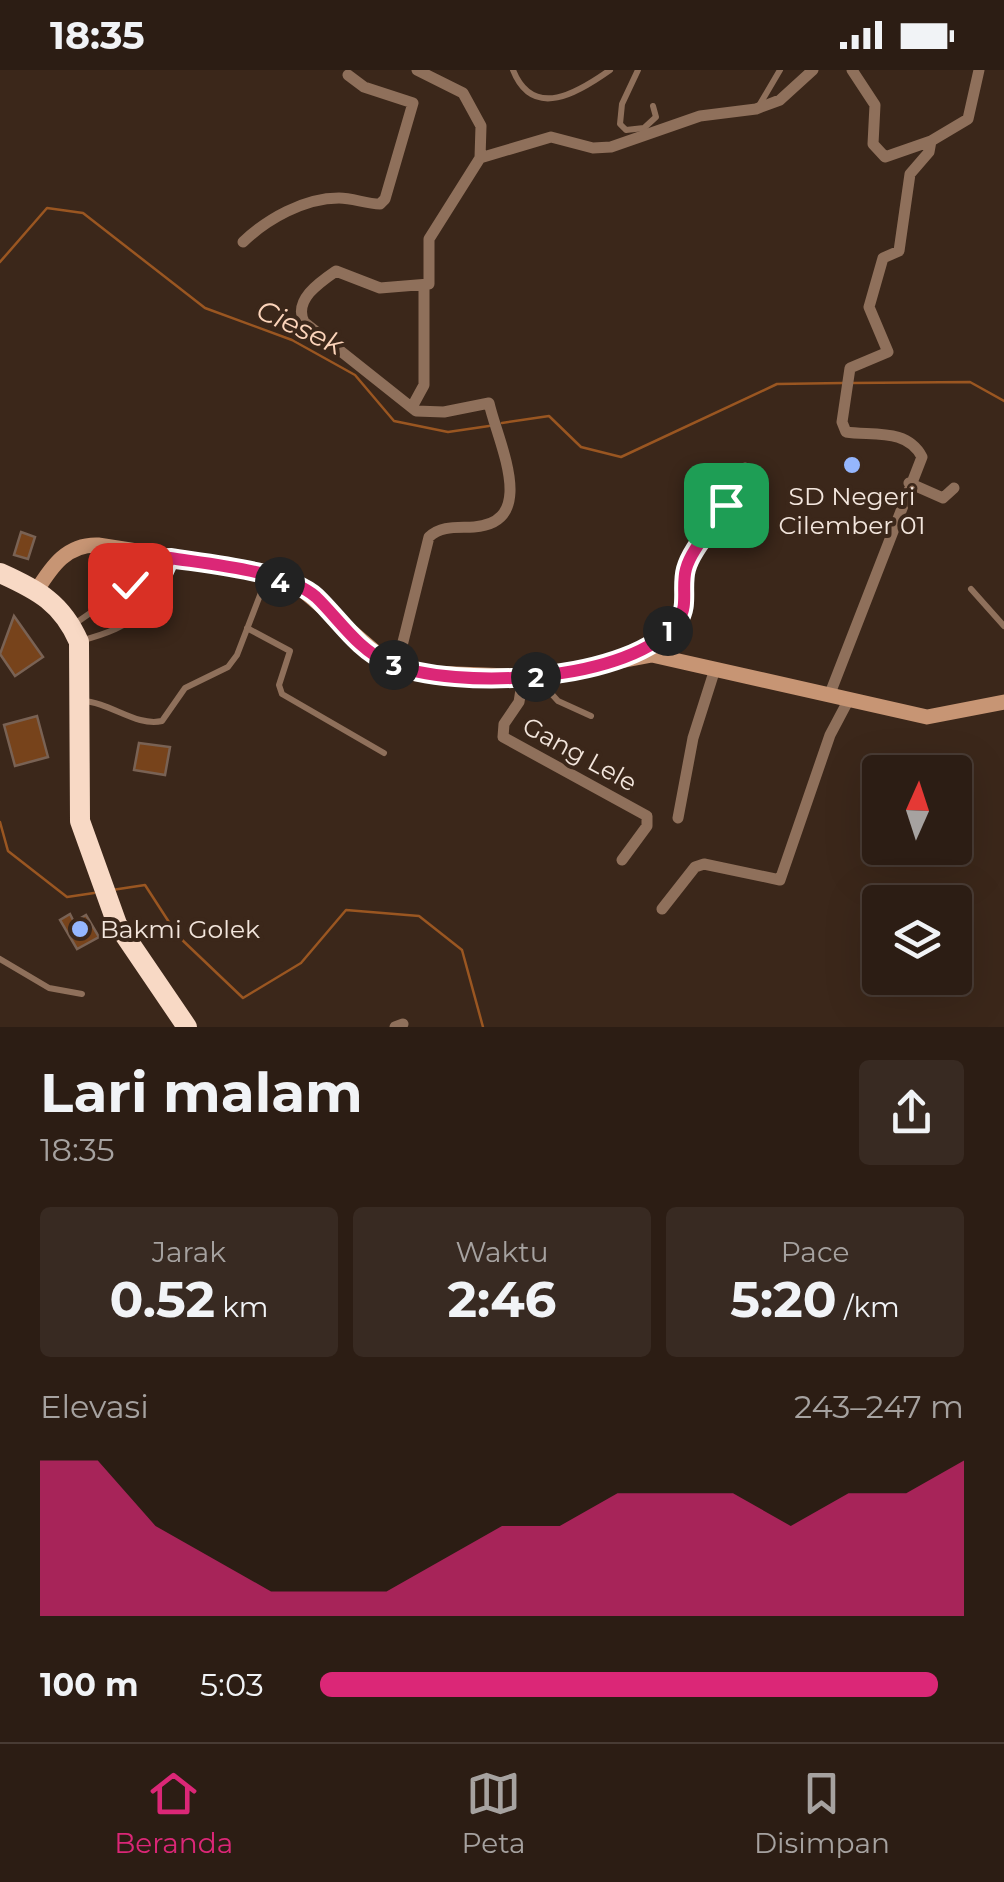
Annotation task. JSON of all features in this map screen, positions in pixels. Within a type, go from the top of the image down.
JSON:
[{"type":"highway","points":[[0,573],[37,590],[61,609],[76,634],[80,701],[78,801],[88,845],[107,904],[130,949],[187,1027]]},
{"type":"street","points":[[348,73],[366,70]]},
{"type":"street","points":[[412,408],[424,385],[424,287],[432,277],[428,254],[434,228],[480,158],[481,126],[470,101],[454,87],[416,70]]},
{"type":"street","points":[[480,158],[551,137],[593,148],[612,147],[700,116],[756,109],[780,100],[814,70]]},
{"type":"street","points":[[852,70],[875,105],[871,134],[878,154],[890,156],[959,126],[972,113],[979,70]]},
{"type":"street","points":[[242,242],[266,222],[313,203],[340,198],[380,204],[385,199],[412,102],[364,87],[348,73]]},
{"type":"street","points":[[829,696],[922,453],[891,435],[844,431],[850,368],[888,352],[869,307],[870,298],[883,258],[899,251],[910,174],[929,152],[930,141]]},
{"type":"street","points":[[397,666],[429,536],[440,529],[492,524],[510,509],[512,491],[489,404],[444,412],[412,408],[304,322],[300,308],[340,270],[380,288],[424,287]]},
{"type":"street","points":[[637,655],[680,618],[687,566],[745,468]]},
{"type":"street","points":[[700,471],[730,494]]},
{"type":"street","points":[[908,483],[944,498],[954,488]]},
{"type":"street","points":[[37,590],[62,556],[87,544],[240,566],[308,592],[352,637],[397,666],[447,675],[530,677],[637,655],[663,656],[934,718],[1004,702]]},
{"type":"street","points":[[678,818],[694,738],[715,668]]},
{"type":"street","name":"Gang Lele","points":[[530,677],[502,728],[502,738],[647,816],[646,826],[622,860]]},
{"type":"street","points":[[662,908],[695,867],[704,864],[780,880],[830,735],[848,701]]},
{"type":"lane","points":[[513,70],[531,94],[552,100],[569,97],[610,70]]},
{"type":"lane","points":[[638,70],[622,104],[620,124],[626,130],[644,128],[656,117],[654,106]]},
{"type":"lane","points":[[756,109],[780,70]]},
{"type":"lane","points":[[76,634],[118,630],[138,619],[170,558]]},
{"type":"lane","points":[[76,634],[142,576],[161,578]]},
{"type":"lane","points":[[80,701],[102,702],[147,723],[162,722],[185,688],[228,667],[268,577]]},
{"type":"lane","points":[[971,589],[1004,626]]},
{"type":"lane","points":[[247,628],[290,651],[280,685],[282,694],[384,753]]},
{"type":"lane","points":[[530,677],[558,701],[590,716]]},
{"type":"lane","points":[[0,959],[49,988],[82,994]]},
{"type":"building","points":[[21,532],[35,537],[28,559],[14,555]]},
{"type":"building","points":[[14,616],[43,657],[15,676],[0,654]]},
{"type":"building","points":[[37,716],[48,757],[15,766],[4,725]]},
{"type":"building","points":[[139,743],[170,747],[165,775],[134,770]]},
{"type":"building","name":"Bakmi Golek","points":[[70,914],[74,922],[86,915],[99,937],[77,949],[60,920]]},
{"type":"waterway","name":"Ciesek","points":[[0,262],[47,208],[83,213],[205,308],[292,340],[355,375],[394,421],[448,432],[489,426]]},
{"type":"waterway","name":"Ciesek","points":[[851,383],[970,382],[1004,401]]},
{"type":"waterway","name":"Ciesek","points":[[502,423],[549,416],[581,447],[621,457],[777,384],[843,383]]},
{"type":"waterway","points":[[0,822],[8,851],[67,897],[94,893]]},
{"type":"waterway","points":[[112,890],[145,885],[178,936],[243,998],[301,963],[346,910],[419,916],[462,950],[483,1027]]},
{"type":"place","name":"SD Negeri Cilember 01","points":[[852,465]]},
{"type":"place","name":"Bakmi Golek","points":[[80,929]]},
{"type":"route","points":[[130,585],[142,576],[161,578],[170,558],[240,566],[315,596],[352,637],[387,662],[447,675],[536,677],[637,655],[675,625],[684,608],[687,566],[726,505]]}]
